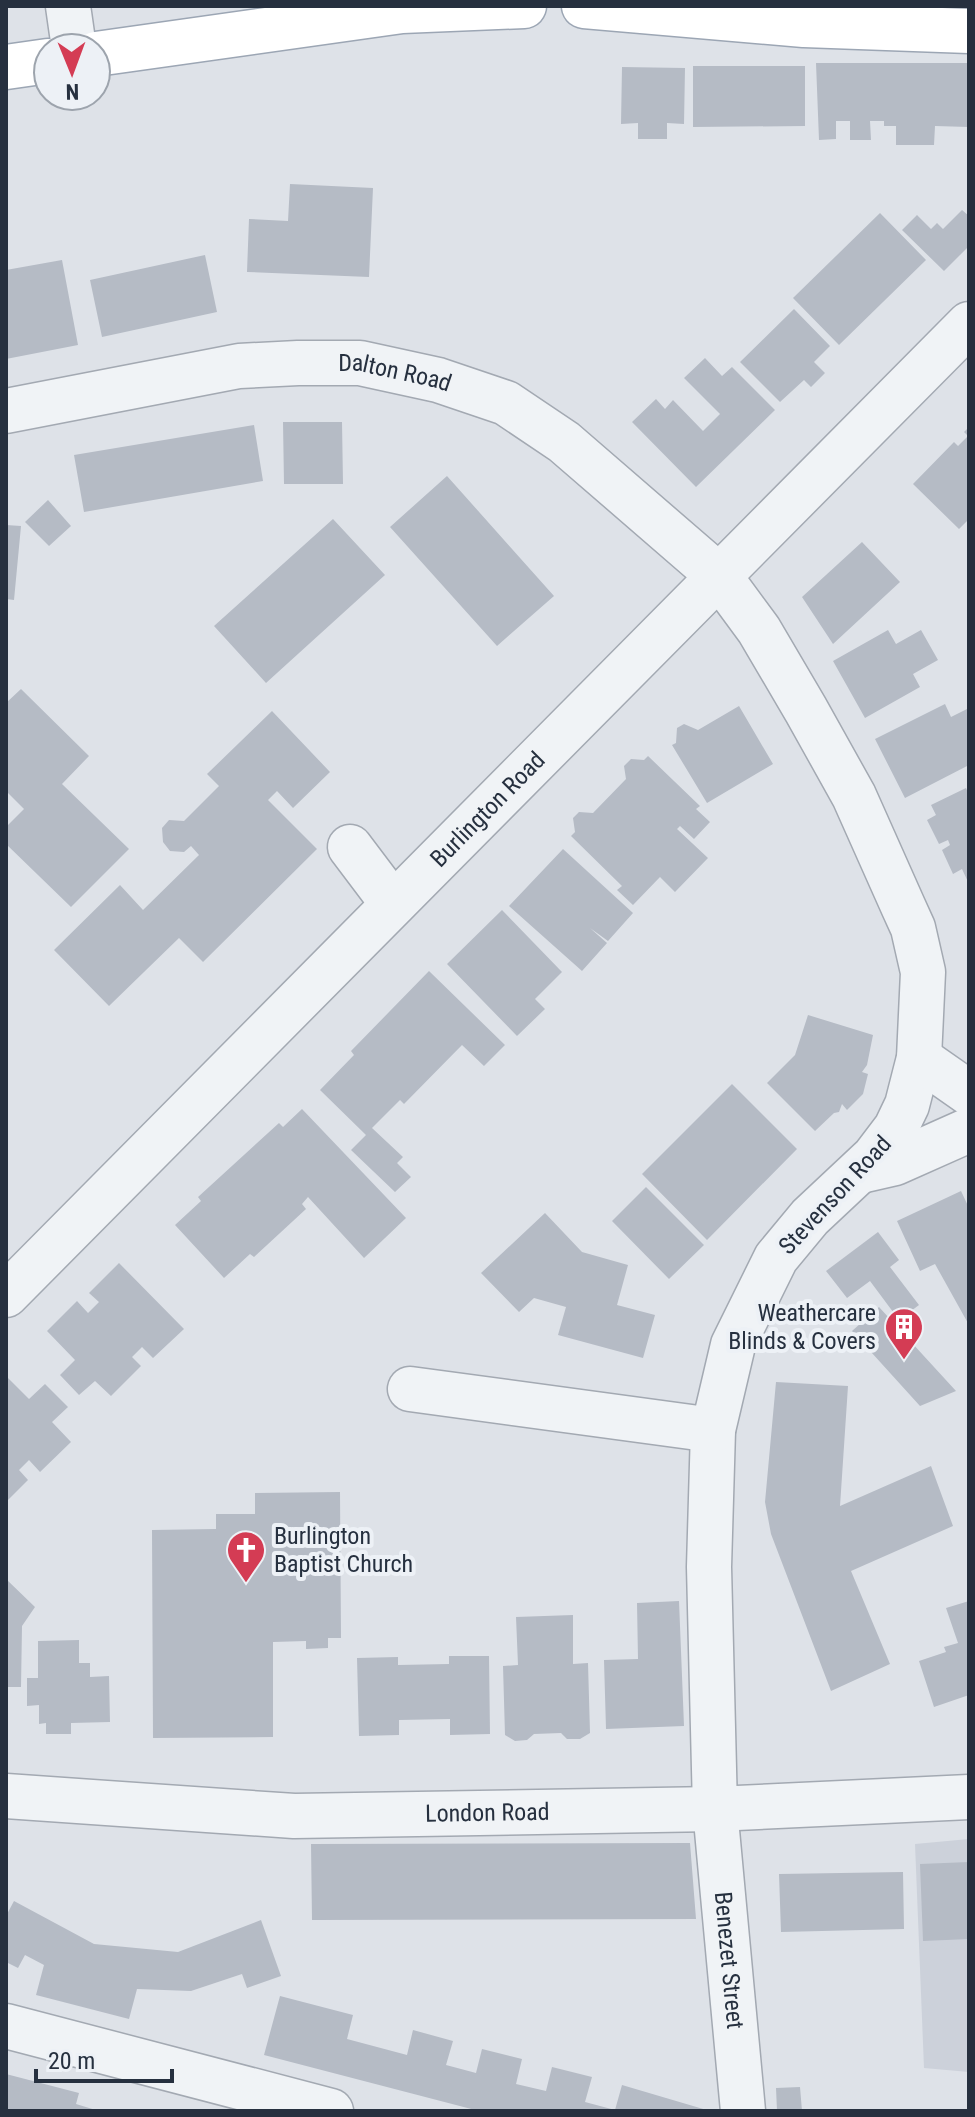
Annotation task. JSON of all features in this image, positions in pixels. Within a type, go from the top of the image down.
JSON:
[{"type":"main road","points":[[112,52],[402,11],[524,6]]},
{"type":"main road","points":[[584,6],[804,25],[969,31]]},
{"type":"main road","points":[[6,67],[32,63]]},
{"type":"street","points":[[68,6],[72,32]]},
{"type":"street","name":"Burlington Road","points":[[6,1295],[969,324]]},
{"type":"street","name":"Dalton Road","points":[[6,411],[239,366],[360,363],[438,380],[506,403],[564,442],[720,577]]},
{"type":"street","name":"Stevenson Road","points":[[715,1809],[709,1567],[713,1430],[733,1345],[759,1286],[791,1237],[859,1171],[896,1128],[907,1105],[919,1058],[923,972],[913,928],[854,796],[759,630],[720,577]]},
{"type":"street","points":[[350,847],[393,904]]},
{"type":"street","points":[[919,1058],[969,1093]]},
{"type":"street","points":[[859,1171],[895,1163],[969,1130]]},
{"type":"street","points":[[410,1389],[713,1430]]},
{"type":"street","name":"London Road","points":[[6,1796],[294,1816],[715,1809],[969,1797]]},
{"type":"street","name":"Benezet Street","points":[[715,1809],[743,2111]]},
{"type":"street","points":[[6,2026],[331,2111]]},
{"type":"shaded area","points":[[969,1839],[969,2072],[924,2068],[915,1844]]},
{"type":"building","points":[[816,63],[969,63],[969,127],[935,126],[934,145],[896,145],[896,126],[884,126],[884,121],[870,121],[871,140],[850,140],[850,121],[836,121],[836,139],[819,140]]},
{"type":"building","points":[[693,66],[805,66],[805,126],[693,127]]},
{"type":"building","points":[[622,67],[685,68],[684,124],[667,123],[667,139],[638,139],[638,123],[621,124]]},
{"type":"building","points":[[290,184],[373,188],[369,277],[247,272],[249,219],[288,221]]},
{"type":"building","points":[[962,210],[969,216],[969,246],[944,271],[902,230],[917,215],[931,229],[937,223],[943,229]]},
{"type":"building","points":[[880,213],[926,260],[839,345],[793,298]]},
{"type":"building","points":[[205,255],[217,312],[102,337],[90,280]]},
{"type":"building","points":[[62,260],[78,345],[6,359],[6,270]]},
{"type":"building","points":[[794,309],[830,346],[814,362],[825,373],[811,387],[804,380],[780,402],[740,362]]},
{"type":"building","points":[[705,358],[722,376],[732,367],[775,410],[696,487],[632,422],[656,399],[665,409],[673,400],[703,431],[720,414],[684,378]]},
{"type":"building","points":[[283,422],[342,422],[343,484],[284,484]]},
{"type":"building","points":[[254,425],[263,481],[84,512],[74,455]]},
{"type":"building","points":[[969,427],[969,519],[959,529],[913,484],[954,442],[958,446],[968,436],[964,432]]},
{"type":"building","points":[[447,476],[554,596],[497,646],[390,527]]},
{"type":"building","points":[[48,500],[71,526],[49,546],[25,522]]},
{"type":"building","points":[[333,519],[385,575],[266,683],[214,626]]},
{"type":"building","points":[[6,525],[21,526],[14,600],[6,599]]},
{"type":"building","points":[[862,542],[900,582],[833,644],[802,597]]},
{"type":"building","points":[[888,630],[896,644],[921,630],[938,660],[913,674],[920,687],[865,718],[833,661]]},
{"type":"building","points":[[21,689],[89,756],[62,784],[129,849],[71,907],[6,844],[6,827],[24,809],[6,791],[6,703]]},
{"type":"building","points":[[945,704],[951,717],[969,708],[969,765],[905,798],[875,739]]},
{"type":"building","points":[[739,706],[773,764],[707,803],[672,745],[676,743],[677,728],[684,724],[698,730]]},
{"type":"building","points":[[272,711],[330,772],[293,808],[277,791],[268,800],[317,849],[203,962],[179,938],[109,1006],[54,950],[120,885],[143,910],[199,855],[191,846],[184,852],[170,851],[163,842],[162,828],[169,820],[184,821],[219,786],[207,774]]},
{"type":"building","points":[[648,756],[700,806],[696,809],[710,822],[694,839],[680,826],[677,829],[708,858],[675,892],[660,877],[633,905],[617,890],[622,886],[571,836],[575,832],[573,818],[579,812],[593,813],[626,779],[624,766],[631,759],[644,760]]},
{"type":"building","points":[[966,788],[969,795],[969,884],[962,869],[953,874],[942,850],[950,845],[948,840],[939,844],[927,820],[936,815],[931,805]]},
{"type":"building","points":[[563,849],[633,913],[608,941],[590,928],[607,943],[582,971],[509,906]]},
{"type":"building","points":[[502,910],[562,972],[535,999],[545,1009],[517,1036],[447,964]]},
{"type":"building","points":[[429,971],[505,1045],[484,1066],[462,1045],[404,1104],[400,1100],[372,1128],[403,1157],[397,1163],[411,1177],[395,1192],[351,1150],[366,1135],[320,1090],[354,1055],[351,1051]]},
{"type":"building","points":[[808,1015],[873,1035],[867,1065],[862,1072],[868,1074],[863,1094],[847,1110],[842,1104],[839,1112],[815,1131],[767,1083],[795,1055]]},
{"type":"building","points":[[732,1084],[797,1149],[707,1240],[642,1174]]},
{"type":"building","points":[[302,1109],[406,1218],[364,1258],[308,1197],[302,1204],[306,1209],[254,1257],[250,1254],[224,1278],[175,1225],[201,1201],[198,1197],[279,1123],[283,1127]]},
{"type":"building","points":[[646,1187],[704,1245],[669,1279],[612,1221]]},
{"type":"building","points":[[961,1191],[969,1208],[969,1325],[935,1264],[920,1271],[897,1221]]},
{"type":"building","points":[[545,1213],[582,1252],[628,1265],[617,1305],[655,1315],[643,1358],[558,1335],[566,1307],[534,1298],[519,1312],[481,1273]]},
{"type":"building","points":[[878,1232],[899,1260],[890,1267],[919,1305],[899,1320],[870,1281],[847,1298],[826,1271]]},
{"type":"building","points":[[119,1263],[184,1329],[153,1358],[142,1347],[132,1357],[141,1366],[111,1396],[95,1381],[79,1395],[60,1375],[75,1360],[47,1331],[77,1301],[88,1313],[99,1302],[89,1293]]},
{"type":"building","name":"Weathercare Blinds & Covers","points":[[879,1307],[956,1391],[920,1406],[852,1331]]},
{"type":"building","points":[[6,1376],[29,1399],[45,1384],[68,1407],[52,1422],[71,1442],[40,1472],[29,1460],[19,1470],[28,1480],[6,1502]]},
{"type":"building","points":[[776,1382],[848,1386],[840,1506],[931,1466],[953,1526],[851,1571],[890,1664],[831,1691],[771,1534],[765,1502]]},
{"type":"building","name":"Burlington Baptist Church","points":[[340,1492],[341,1638],[328,1638],[328,1648],[306,1649],[306,1641],[273,1642],[273,1737],[153,1738],[152,1530],[216,1529],[216,1514],[255,1514],[255,1493]]},
{"type":"building","points":[[6,1579],[35,1607],[22,1626],[21,1687],[6,1687]]},
{"type":"building","points":[[679,1601],[684,1726],[606,1729],[604,1660],[638,1659],[637,1603]]},
{"type":"building","points":[[969,1601],[969,1695],[934,1707],[919,1661],[946,1652],[944,1647],[958,1643],[946,1608]]},
{"type":"building","points":[[573,1615],[573,1664],[588,1663],[590,1733],[580,1739],[567,1739],[561,1733],[534,1734],[527,1740],[515,1741],[505,1735],[503,1666],[518,1665],[516,1617]]},
{"type":"building","points":[[79,1640],[79,1663],[90,1663],[90,1677],[109,1676],[110,1722],[71,1723],[71,1734],[46,1734],[46,1723],[39,1724],[39,1705],[27,1706],[27,1678],[38,1678],[38,1641]]},
{"type":"building","points":[[449,1656],[489,1656],[490,1734],[450,1735],[450,1719],[399,1720],[399,1735],[359,1736],[357,1658],[398,1657],[398,1665],[449,1664]]},
{"type":"building","points":[[690,1843],[696,1919],[312,1920],[311,1844]]},
{"type":"building","points":[[969,1862],[969,1939],[923,1941],[920,1864]]},
{"type":"building","points":[[903,1872],[904,1929],[781,1932],[779,1874]]},
{"type":"building","points":[[14,1901],[94,1944],[178,1952],[261,1920],[281,1976],[247,1988],[242,1974],[191,1991],[137,1989],[129,2019],[36,1995],[44,1965],[25,1955],[18,1968],[6,1962],[6,1916]]},
{"type":"building","points":[[280,1996],[353,2015],[347,2039],[407,2055],[413,2030],[453,2041],[446,2065],[476,2073],[482,2049],[522,2059],[516,2084],[546,2091],[552,2067],[592,2077],[585,2102],[615,2110],[622,2085],[710,2111],[479,2111],[264,2055]]},
{"type":"building","points":[[6,2074],[79,2093],[76,2104],[99,2111],[6,2111]]},
{"type":"building","points":[[800,2087],[802,2111],[777,2111],[776,2088]]},
{"type":"place","name":"Weathercare Blinds & Covers","points":[[904,1361]]},
{"type":"place","name":"Burlington Baptist Church","points":[[246,1584]]}]
